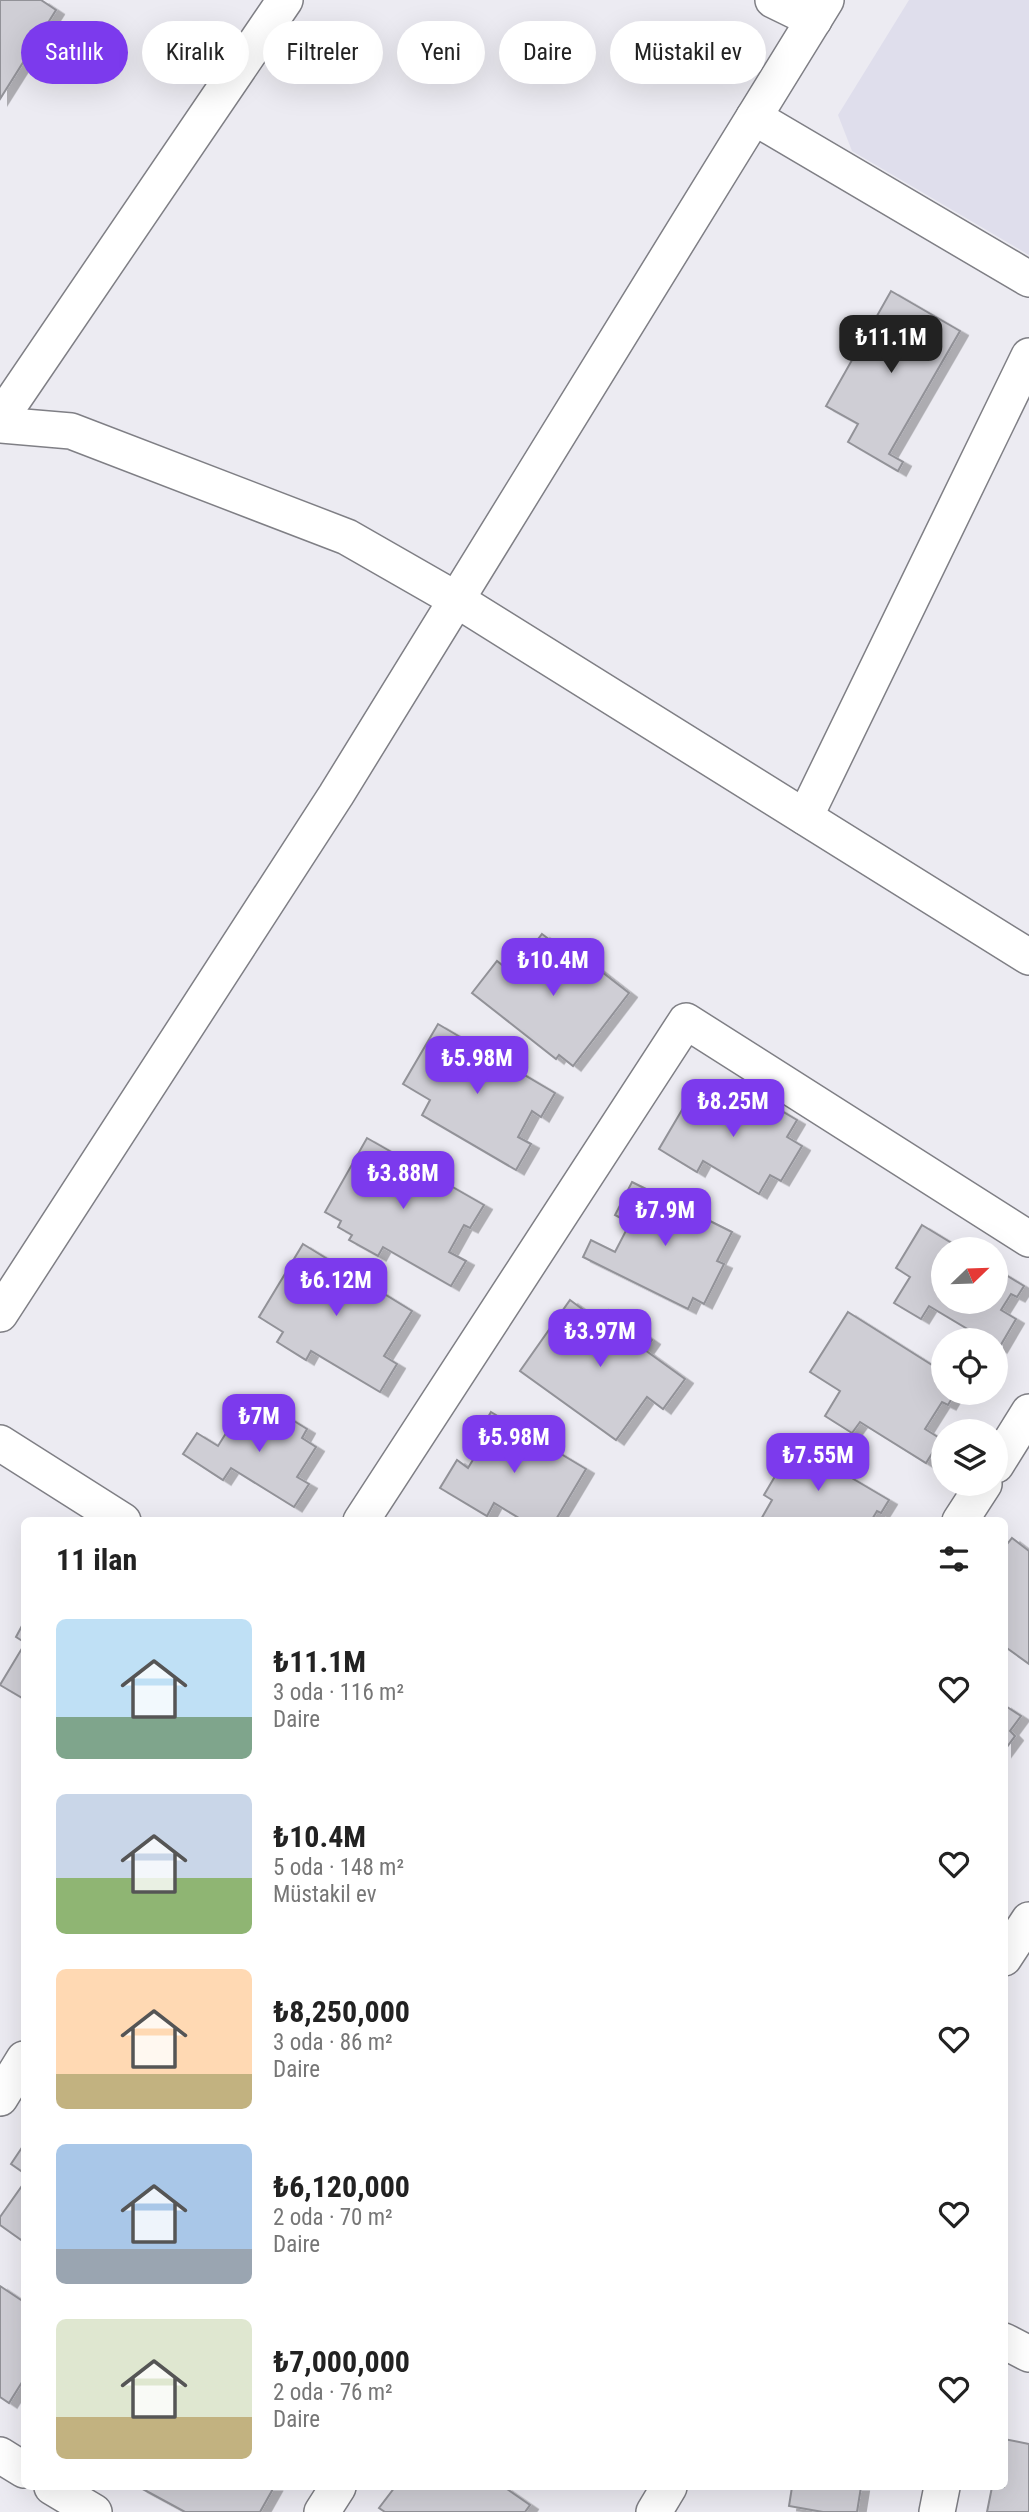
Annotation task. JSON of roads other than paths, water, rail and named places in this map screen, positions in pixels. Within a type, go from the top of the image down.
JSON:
[{"type":"street","points":[[0,419],[285,0]]},
{"type":"street","points":[[0,1314],[337,795],[820,10],[773,0]]},
{"type":"street","points":[[754,117],[1029,279]]},
{"type":"street","points":[[805,817],[1029,356]]},
{"type":"street","points":[[0,425],[71,431],[347,537],[457,600],[1029,957]]},
{"type":"street","points":[[364,1517],[686,1021],[1029,1239]]},
{"type":"street","points":[[1008,1446],[1029,1412]]},
{"type":"street","points":[[0,1443],[117,1517]]},
{"type":"street","points":[[963,1517],[976,1496]]},
{"type":"street","points":[[1008,1952],[1029,1920]]},
{"type":"street","points":[[0,2098],[21,2064]]},
{"type":"street","points":[[1008,2343],[1029,2354]]},
{"type":"street","points":[[0,2455],[21,2468]]},
{"type":"street","points":[[57,2490],[94,2512]]},
{"type":"street","points":[[322,2512],[336,2490]]},
{"type":"street","points":[[654,2512],[667,2490]]},
{"type":"street","points":[[937,2512],[941,2490]]}]
